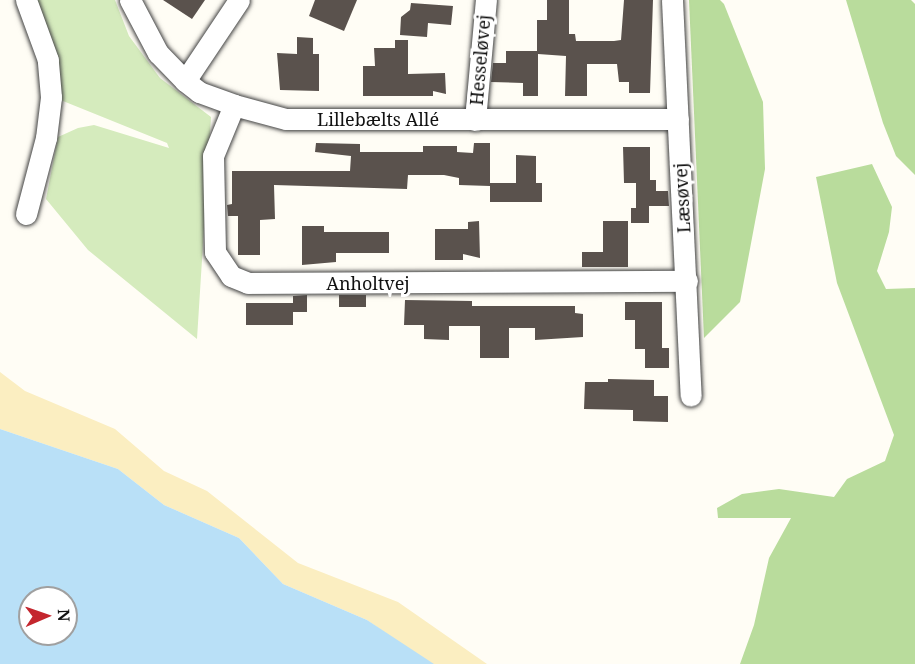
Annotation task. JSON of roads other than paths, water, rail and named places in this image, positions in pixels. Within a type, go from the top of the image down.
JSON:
[{"type":"street","points":[[26,0],[48,60],[51,98],[46,138],[26,214]]},
{"type":"street","name":"Lillebælts Allé","points":[[130,0],[158,53],[199,92],[234,105],[286,119],[678,119]]},
{"type":"street","points":[[185,81],[239,0]]},
{"type":"street","name":"Hesseløvej","points":[[475,120],[486,0]]},
{"type":"street","name":"Læsøvej","points":[[672,0],[691,396]]},
{"type":"street","name":"Anholtvej","points":[[234,105],[213,156],[215,252],[231,276],[248,283],[687,281]]},
{"type":"water","points":[[0,429],[118,469],[164,505],[239,538],[283,584],[367,620],[434,664],[0,664]]}]
